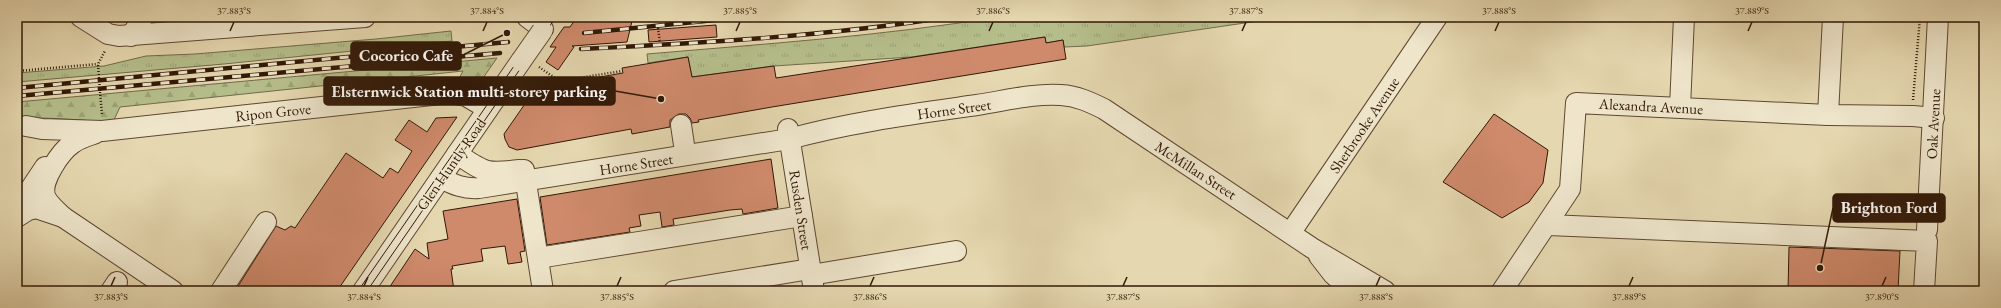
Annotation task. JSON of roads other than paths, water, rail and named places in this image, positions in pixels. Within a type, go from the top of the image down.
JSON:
[{"type":"street","points":[[80,17],[108,34],[119,36],[131,36],[168,25],[365,17]]},
{"type":"street","points":[[131,36],[143,17]]},
{"type":"street","points":[[527,17],[546,26]]},
{"type":"street","name":"Sherbrooke Avenue","points":[[1291,232],[1436,17]]},
{"type":"street","points":[[1680,107],[1684,17]]},
{"type":"street","points":[[1828,115],[1832,17]]},
{"type":"street","name":"Oak Avenue","points":[[1924,291],[1938,17]]},
{"type":"street","name":"Glen Huntly Road","points":[[363,291],[546,26]]},
{"type":"street","name":"Ripon Grove","points":[[22,126],[47,129],[102,131],[450,93],[466,96],[488,109]]},
{"type":"street","name":"Horne Street","points":[[441,178],[451,184],[468,189],[525,175],[600,164],[693,147],[1053,94],[1077,97]]},
{"type":"street","name":"McMillan Street","points":[[1077,97],[1104,109],[1291,232],[1312,248],[1385,291]]},
{"type":"street","name":"Alexandra Avenue","points":[[1502,291],[1548,225],[1570,189],[1576,103],[1828,115],[1913,116],[1934,118]]},
{"type":"street","name":"Ripon Grove","points":[[22,126],[39,121],[55,120],[72,122],[102,131]]},
{"type":"street","points":[[681,125],[693,147]]},
{"type":"street","points":[[17,209],[53,152],[54,142],[47,129]]},
{"type":"street","points":[[102,131],[79,140],[69,146],[45,182],[44,190],[46,198],[63,217],[174,291]]},
{"type":"street","name":"Rusden Street","points":[[789,134],[812,278]]},
{"type":"street","name":"Horne Street","points":[[457,154],[485,171],[525,175]]},
{"type":"street","points":[[525,175],[543,291]]},
{"type":"street","points":[[17,218],[34,208],[63,217]]},
{"type":"street","points":[[538,258],[802,216]]},
{"type":"street","points":[[221,291],[266,222]]},
{"type":"street","points":[[1548,225],[1927,236]]},
{"type":"street","name":"McMillan Street","points":[[1312,248],[1327,267],[1352,291]]},
{"type":"street","points":[[674,291],[812,278],[956,251]]},
{"type":"tram line","points":[[358,291],[548,17]]},
{"type":"tram line","points":[[367,291],[556,17]]},
{"type":"railway","points":[[584,33],[745,17]]},
{"type":"railway","points":[[581,49],[765,38],[903,24],[949,17]]},
{"type":"railway","points":[[17,88],[508,42]]},
{"type":"railway","points":[[17,96],[500,53]]},
{"type":"place","name":"Cocorico Cafe","points":[[507,33]]},
{"type":"place","name":"Elsternwick Station multi-storey parking","points":[[661,99]]},
{"type":"place","name":"Brighton Ford","points":[[1820,268]]}]
